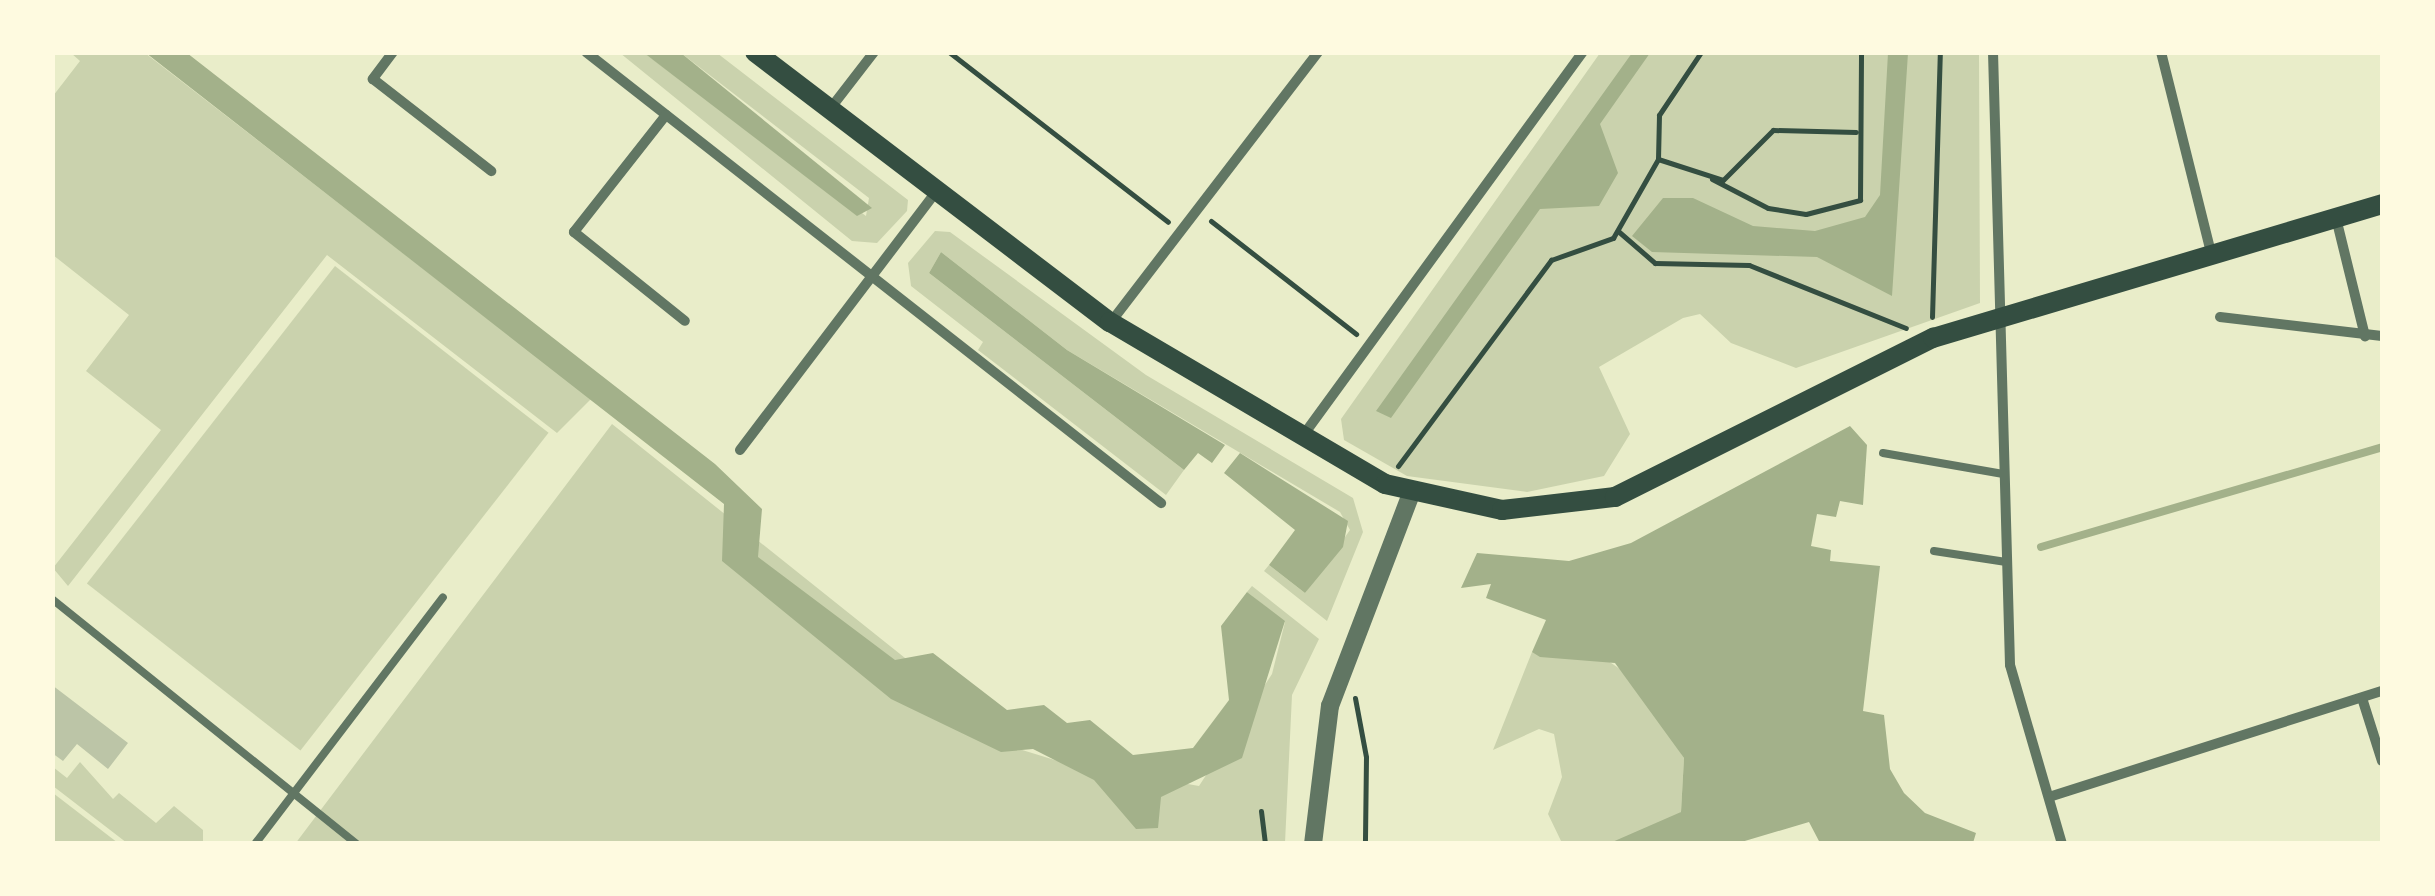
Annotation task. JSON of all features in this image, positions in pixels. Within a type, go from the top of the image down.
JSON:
[{"type":"main road","points":[[756,52],[1110,322],[1384,484],[1410,496],[1502,510],[1615,498],[1934,338],[2382,204]]},
{"type":"street","points":[[393,52],[373,78],[490,171]]},
{"type":"street","points":[[586,52],[1161,504]]},
{"type":"street","points":[[830,109],[874,52]]},
{"type":"street","points":[[1110,322],[1318,52]]},
{"type":"street","points":[[1301,438],[1582,52]]},
{"type":"street","points":[[1994,52],[1996,317],[2010,665],[2062,844]]},
{"type":"street","points":[[2161,52],[2211,253]]},
{"type":"street","points":[[666,115],[574,232],[686,320]]},
{"type":"street","points":[[740,450],[936,192]]},
{"type":"street","points":[[2336,218],[2364,336]]},
{"type":"street","points":[[2220,317],[2382,336]]},
{"type":"street","points":[[1313,844],[1330,706],[1410,496]]},
{"type":"street","points":[[2049,798],[2382,691]]},
{"type":"street","points":[[2362,698],[2382,760]]},
{"type":"lane","points":[[1883,453],[2003,474]]},
{"type":"lane","points":[[1934,550],[2006,562]]},
{"type":"lane","points":[[255,844],[443,598]]},
{"type":"lane","points":[[52,599],[294,789],[357,844]]},
{"type":"lane","points":[[337,844],[345,833]]},
{"type":"path","points":[[948,52],[1180,232]]},
{"type":"path","points":[[1384,484],[1550,260],[1596,252],[1618,230],[1658,159],[1659,115],[1701,52]]},
{"type":"path","points":[[1658,159],[1712,179],[1768,208],[1850,208],[1864,183],[1856,132],[1860,52]]},
{"type":"path","points":[[1618,230],[1655,263],[1749,265],[1934,338],[1940,52]]},
{"type":"path","points":[[1712,179],[1723,180],[1773,130],[1856,132]]},
{"type":"path","points":[[1197,210],[1370,344]]},
{"type":"path","points":[[1354,643],[1365,844]]},
{"type":"path","points":[[1261,810],[1265,844]]},
{"type":"shaded area","points":[[71,53],[145,53],[591,399],[557,433],[327,255],[68,586],[53,568],[161,430],[86,371],[129,315],[53,255],[53,96],[80,61]]},
{"type":"shaded area","points":[[146,53],[187,53],[715,464],[762,509],[758,557],[895,660],[933,653],[1007,710],[1044,705],[1067,723],[1090,720],[1133,755],[1193,748],[1229,700],[1221,626],[1247,592],[1285,621],[1242,758],[1161,797],[1158,828],[1136,829],[1094,780],[1033,749],[1001,752],[891,699],[722,561],[724,504]]},
{"type":"shaded area","points":[[620,53],[644,53],[866,216],[869,198],[681,53],[717,53],[908,200],[907,211],[877,243],[852,241]]},
{"type":"shaded area","points":[[644,53],[681,53],[872,208],[857,216]]},
{"type":"shaded area","points":[[1600,53],[1979,53],[1980,303],[1796,368],[1731,343],[1700,314],[1683,318],[1599,367],[1630,434],[1604,476],[1527,492],[1407,476],[1344,440],[1341,419]]},
{"type":"shaded area","points":[[1632,53],[1650,53],[1600,124],[1618,173],[1599,206],[1540,209],[1391,418],[1376,411]]},
{"type":"shaded area","points":[[1888,53],[1908,53],[1892,296],[1817,257],[1652,252],[1632,236],[1663,198],[1693,198],[1753,226],[1815,231],[1865,217],[1880,195]]},
{"type":"shaded area","points":[[935,231],[950,232],[1146,375],[1353,498],[1363,532],[1327,621],[1264,571],[1269,565],[1305,593],[1350,530],[1340,512],[1067,350],[941,252],[929,273],[1184,470],[1166,495],[978,350],[983,342],[911,286],[908,263]]},
{"type":"shaded area","points":[[941,252],[1067,350],[1225,445],[1212,463],[1198,453],[1184,470],[929,273]]},
{"type":"shaded area","points":[[335,266],[549,433],[300,750],[87,584]]},
{"type":"shaded area","points":[[612,424],[1019,749],[1058,761],[1199,786],[1272,674],[1285,622],[1247,592],[1252,586],[1319,639],[1292,695],[1285,843],[295,844]]},
{"type":"shaded area","points":[[1850,426],[1867,445],[1863,505],[1840,501],[1836,517],[1817,514],[1811,546],[1831,550],[1830,561],[1880,566],[1863,711],[1884,715],[1890,769],[1904,793],[1925,813],[1976,833],[1973,843],[1820,843],[1809,822],[1738,843],[1610,843],[1681,812],[1684,758],[1615,663],[1540,657],[1532,652],[1546,620],[1486,598],[1491,584],[1461,588],[1477,553],[1569,561],[1631,543]]},
{"type":"shaded area","points":[[1240,453],[1348,521],[1343,547],[1305,593],[1269,565],[1295,530],[1224,473]]},
{"type":"shaded area","points":[[1532,652],[1601,656],[1630,676],[1684,758],[1681,812],[1668,824],[1610,843],[1562,843],[1548,814],[1562,777],[1554,734],[1539,729],[1493,750]]},
{"type":"shaded area","points":[[80,762],[113,799],[119,793],[156,823],[174,806],[203,830],[203,843],[127,843],[53,786],[53,767],[67,778]]},
{"type":"shaded area","points":[[53,793],[118,843],[53,843]]},
{"type":"building","points":[[52,685],[128,743],[108,769],[77,744],[63,761],[52,753]]},
{"type":"waterway","points":[[2041,547],[2382,447]]}]
